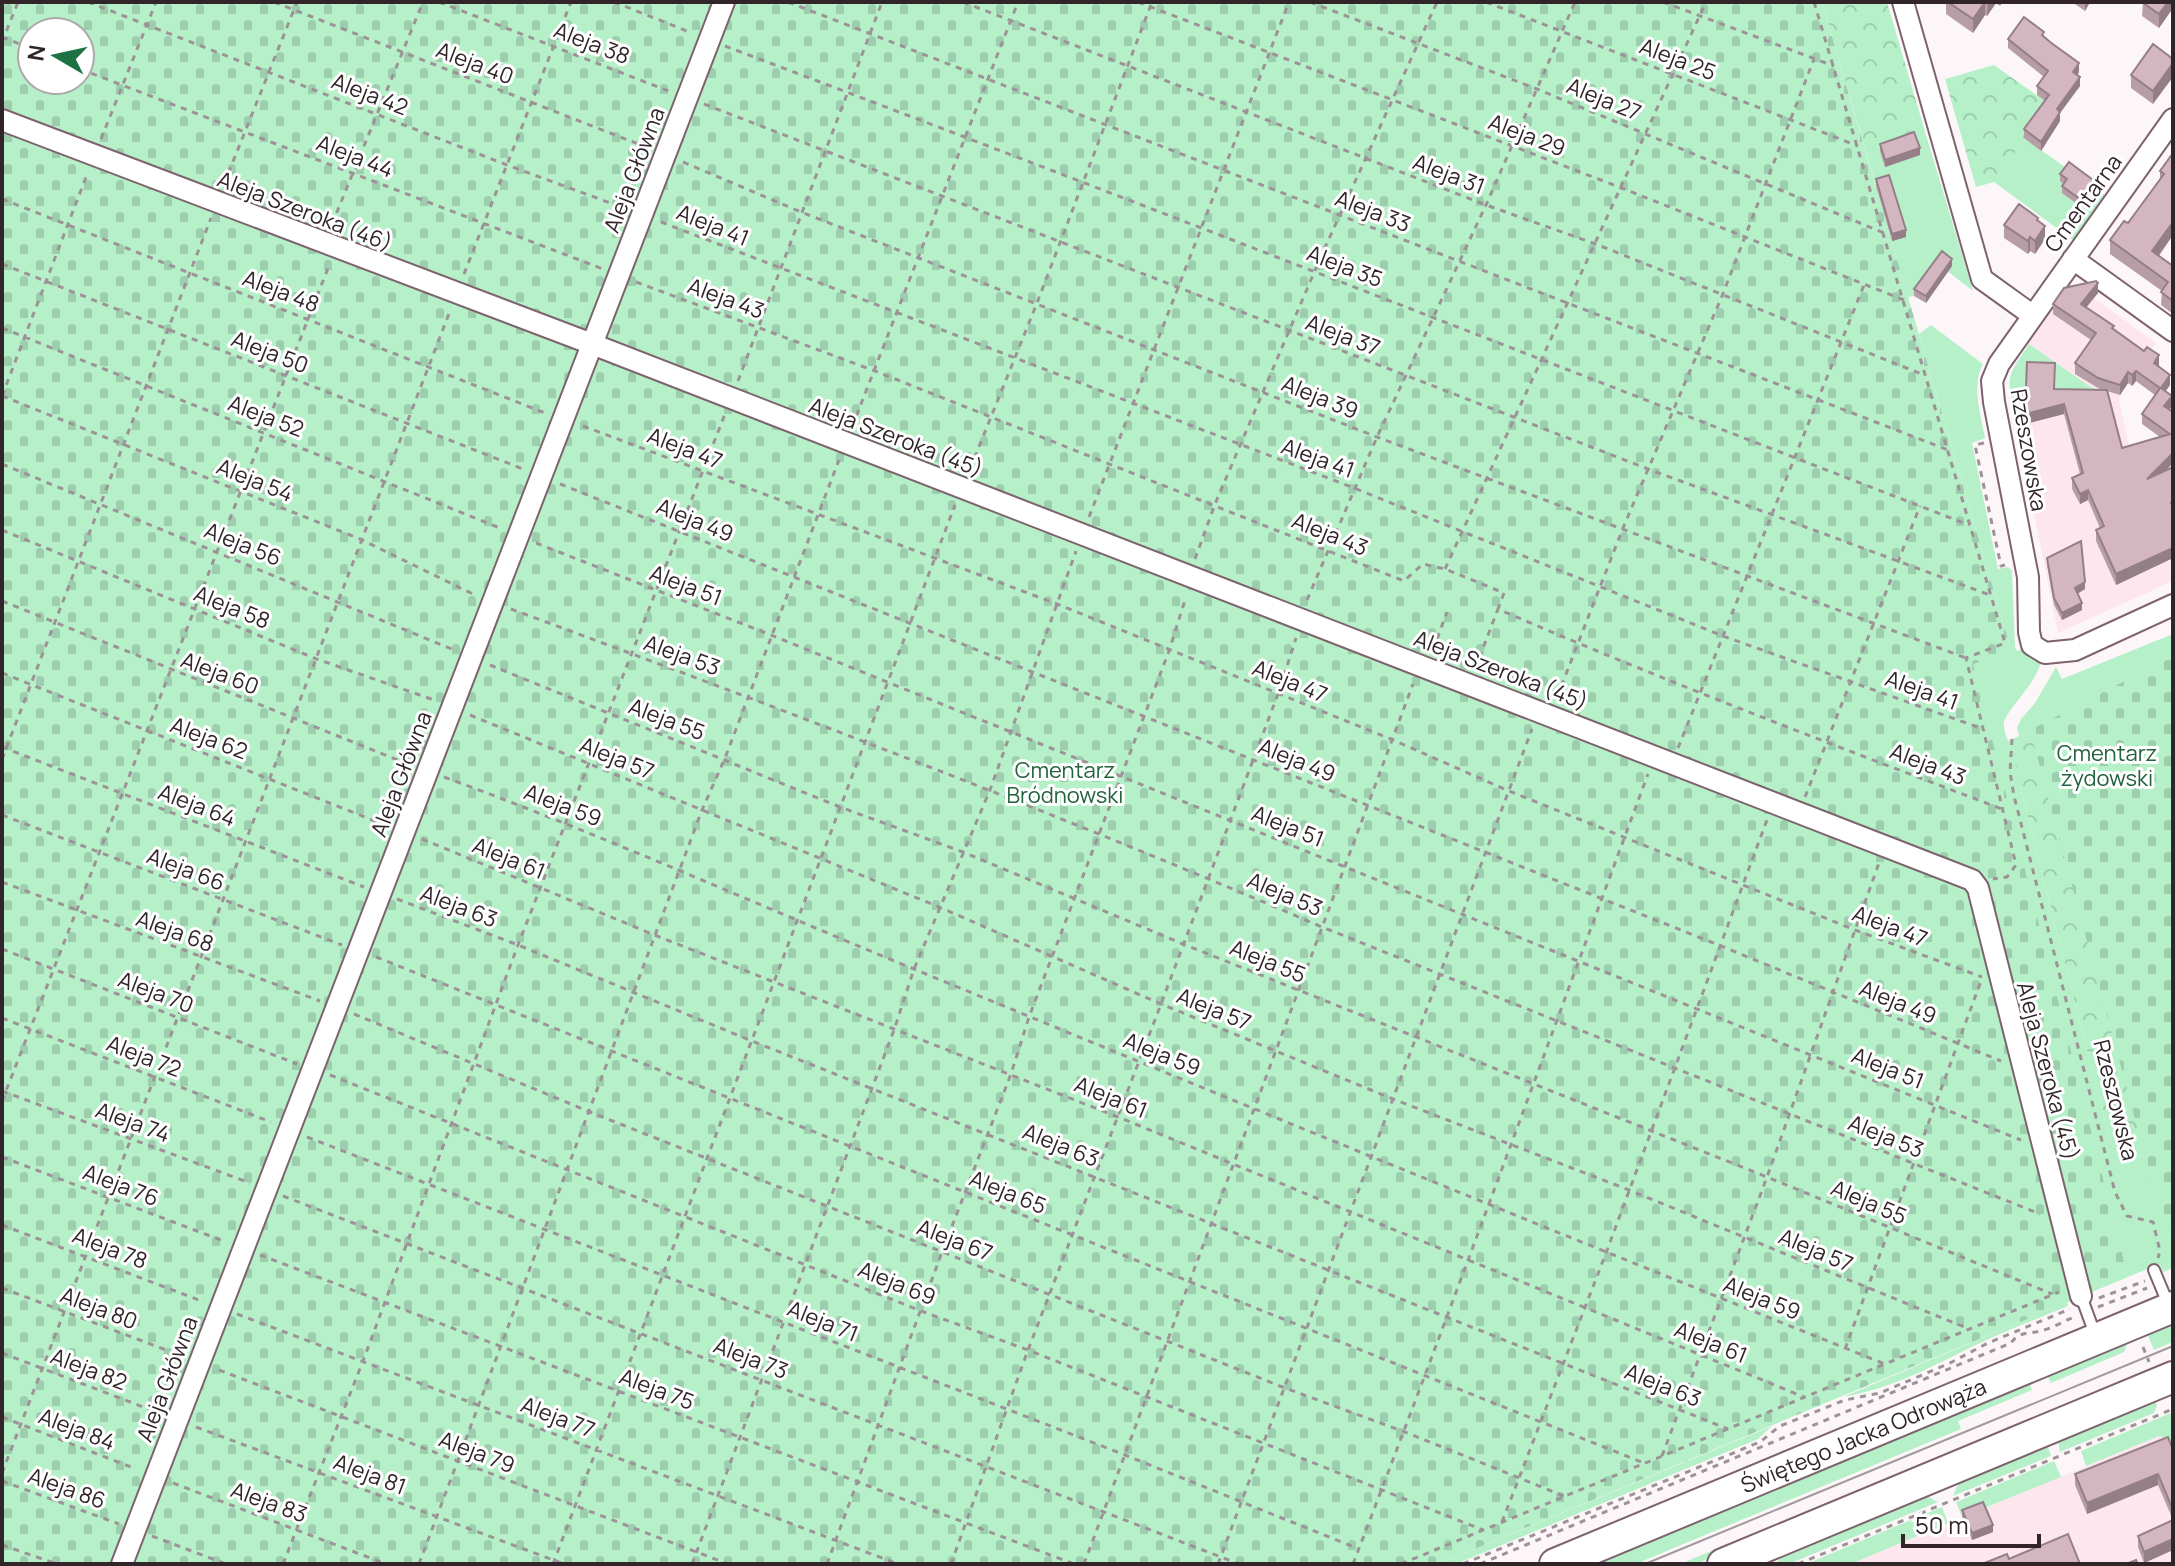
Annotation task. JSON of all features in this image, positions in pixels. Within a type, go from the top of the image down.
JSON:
[{"type":"main road","name":"Świętego Jacka Odrowąża","points":[[1555,1564],[2085,1307],[2162,1289]]},
{"type":"main road","points":[[1723,1564],[2173,1377]]},
{"type":"street","name":"Aleja Główna","points":[[122,1564],[128,1527],[148,1474],[282,1126],[306,1068],[337,1007],[381,894],[518,535],[556,416],[601,348],[619,275],[724,2]]},
{"type":"street","points":[[1903,2],[1982,279],[2032,315]]},
{"type":"street","name":"Cmentarna","points":[[2032,315],[2173,119]]},
{"type":"street","name":"Aleja Szeroka (46)","points":[[2,120],[601,348]]},
{"type":"street","points":[[2073,259],[2173,331]]},
{"type":"street","name":"Rzeszowska","points":[[2032,315],[1999,364],[1992,381],[2028,577],[2030,639],[2036,649],[2050,654],[2075,650],[2173,605]]},
{"type":"street","name":"Aleja Szeroka (45)","points":[[601,348],[1972,880],[1978,888],[1992,981],[2023,1069],[2085,1307]]},
{"type":"path","points":[[3,39],[18,2]]},
{"type":"path","name":"Aleja 42","points":[[88,2],[507,165],[642,214]]},
{"type":"path","points":[[2,396],[156,2]]},
{"type":"path","name":"Aleja 40","points":[[274,2],[665,154]]},
{"type":"path","points":[[2,759],[297,2]]},
{"type":"path","points":[[2,1101],[308,319],[353,172],[423,2]]},
{"type":"path","name":"Aleja 38","points":[[439,2],[687,97]]},
{"type":"path","points":[[2,1473],[360,539],[571,2]]},
{"type":"path","name":"Aleja 35","points":[[614,2],[1969,525]]},
{"type":"path","name":"Aleja 33","points":[[788,2],[1948,450]]},
{"type":"path","points":[[283,1564],[882,2]]},
{"type":"path","name":"Aleja 31","points":[[963,2],[1486,205],[1593,243],[1924,375]]},
{"type":"path","points":[[419,1564],[702,810],[725,758],[1018,2]]},
{"type":"path","name":"Aleja 29","points":[[1138,2],[1152,4],[1904,300]]},
{"type":"path","points":[[692,1564],[716,1493],[894,1030],[914,969],[990,790],[1108,463],[1289,2]]},
{"type":"path","name":"Aleja 27","points":[[1310,2],[1644,132],[1884,233]]},
{"type":"path","points":[[827,1564],[1011,1074],[1029,1017],[1169,651],[1189,590],[1189,575],[1215,504],[1437,2]]},
{"type":"path","name":"Aleja 25","points":[[1486,2],[1858,146]]},
{"type":"path","points":[[951,1564],[1028,1350],[1278,694],[1300,618],[1354,488],[1486,205],[1575,2]]},
{"type":"path","points":[[1663,2],[1834,66]]},
{"type":"path","points":[[1470,684],[1504,593],[1445,569],[1706,2]]},
{"type":"path","points":[[1814,2],[2005,643],[1966,658],[2016,865],[2007,877],[1972,880]]},
{"type":"path","points":[[554,1562],[934,559],[1152,4]]},
{"type":"path","points":[[1218,1564],[1509,791],[1578,644],[1623,528],[1722,296],[1814,59]]},
{"type":"path","name":"Aleja 44","points":[[96,75],[619,275]]},
{"type":"path","name":"Aleja 37","points":[[687,97],[1648,469],[1990,595]]},
{"type":"path","name":"Aleja 39","points":[[665,154],[801,212],[1377,437],[1966,658]]},
{"type":"path","name":"Aleja 48","points":[[2,199],[556,416]]},
{"type":"path","name":"Aleja 41","points":[[642,214],[1014,360],[1354,488],[1723,636],[1983,729]]},
{"type":"path","name":"Aleja 50","points":[[2,264],[526,471]]},
{"type":"path","name":"Aleja 43","points":[[619,275],[875,371],[1404,581],[1423,564],[1445,569]]},
{"type":"path","points":[[1353,1564],[1405,1432],[1625,836],[1663,759],[1700,695],[1864,285]]},
{"type":"path","name":"Aleja 52","points":[[2,328],[518,535]]},
{"type":"path","name":"Aleja 54","points":[[2,396],[360,539],[492,603]]},
{"type":"path","name":"Aleja 47","points":[[556,416],[1057,604],[1393,740],[1509,791],[1855,930],[1992,981]]},
{"type":"path","points":[[1988,442],[1975,445],[2001,566],[2013,565]]},
{"type":"path","name":"Aleja 56","points":[[2,464],[471,657]]},
{"type":"path","name":"Aleja 49","points":[[558,483],[1602,898],[2023,1069]]},
{"type":"path","points":[[1799,811],[1920,506]]},
{"type":"path","name":"Aleja 58","points":[[2,530],[315,658],[452,707]]},
{"type":"path","name":"Aleja 51","points":[[518,535],[1463,913],[2044,1150]]},
{"type":"path","name":"Aleja 60","points":[[2,601],[427,772]]},
{"type":"path","name":"Aleja 53","points":[[492,603],[748,696],[990,790],[1913,1165],[2063,1222]]},
{"type":"path","name":"Aleja 43","points":[[1498,609],[1700,695],[2002,809]]},
{"type":"path","points":[[1084,1564],[1393,740],[1447,612]]},
{"type":"path","name":"Aleja 55","points":[[471,657],[840,807],[963,852],[1183,944],[2052,1294]]},
{"type":"path","name":"Aleja 62","points":[[2,673],[404,832]]},
{"type":"path","name":"Aleja 57","points":[[452,707],[939,907],[1053,959],[1275,1051],[1629,1190],[1969,1329]]},
{"type":"path","name":"Rzeszowska","points":[[2012,739],[2010,772],[2014,796],[2115,1192],[2127,1216],[2153,1222],[2160,1251],[2162,1289]]},
{"type":"path","name":"Aleja 64","points":[[4,748],[381,894]]},
{"type":"path","name":"Aleja 59","points":[[427,772],[680,869],[1029,1017],[1489,1206],[1885,1364]]},
{"type":"path","points":[[1502,1522],[1774,802]]},
{"type":"path","name":"Aleja 66","points":[[2,815],[359,951]]},
{"type":"path","name":"Aleja 61","points":[[404,832],[657,936],[1118,1117],[1804,1397]]},
{"type":"path","points":[[1662,1456],[1790,1114],[1885,845]]},
{"type":"path","name":"Aleja 68","points":[[2,882],[337,1007]]},
{"type":"path","name":"Aleja 63","points":[[381,894],[518,945],[1728,1429]]},
{"type":"path","name":"Aleja 70","points":[[2,949],[306,1068]]},
{"type":"path","name":"Aleja 65","points":[[359,951],[1644,1463]]},
{"type":"path","points":[[1845,1349],[1959,1044],[1992,981]]},
{"type":"path","name":"Aleja 67","points":[[337,1007],[473,1065],[1167,1342],[1564,1496]]},
{"type":"path","name":"Aleja 72","points":[[2,1018],[282,1126]]},
{"type":"path","name":"Aleja 69","points":[[306,1068],[451,1122],[921,1311],[1028,1350],[1483,1530]]},
{"type":"path","name":"Aleja 74","points":[[4,1092],[259,1187]]},
{"type":"path","name":"Aleja 71","points":[[282,1126],[1359,1549]]},
{"type":"path","name":"Aleja 76","points":[[2,1157],[236,1246]]},
{"type":"path","name":"Aleja 73","points":[[259,1187],[1239,1564]]},
{"type":"path","name":"Aleja 78","points":[[2,1225],[213,1305]]},
{"type":"path","name":"Aleja 75","points":[[236,1246],[1074,1564]]},
{"type":"path","name":"Aleja 80","points":[[2,1288],[185,1357]]},
{"type":"path","points":[[1463,1564],[1760,1442],[1780,1426],[1845,1400],[1880,1393],[1988,1343],[2085,1307],[2162,1289]]},
{"type":"path","points":[[1480,1564],[2011,1343],[2015,1337],[2031,1331],[2038,1332],[2085,1307],[2162,1289]]},
{"type":"path","points":[[1401,1564],[2052,1294],[2085,1307]]},
{"type":"path","name":"Aleja 77","points":[[213,1305],[898,1564]]},
{"type":"path","name":"Aleja 82","points":[[2,1353],[170,1417]]},
{"type":"path","name":"Aleja 79","points":[[215,1369],[728,1564]]},
{"type":"path","points":[[1798,1564],[2173,1409]]},
{"type":"path","name":"Aleja 84","points":[[2,1417],[148,1474]]},
{"type":"path","name":"Aleja 81","points":[[170,1417],[564,1564]]},
{"type":"path","name":"Aleja 83","points":[[148,1474],[386,1564]]},
{"type":"path","name":"Aleja 86","points":[[2,1481],[226,1564]]},
{"type":"path","points":[[2,1545],[57,1564]]},
{"type":"shaded area","points":[[2087,293],[2156,343],[2119,400],[2131,455],[2173,442],[2173,581],[2058,633],[2011,398],[2099,400],[2100,391],[2028,343],[2060,299]]},
{"type":"shaded area","points":[[2159,1436],[2173,1442],[2173,1564],[1851,1564]]},
{"type":"green space","name":"Cmentarz Bródnowski","points":[[2,2],[1822,2],[2012,653],[1973,664],[2128,1277],[1439,1564],[2,1564]]},
{"type":"green space","points":[[1822,2],[1887,2],[1926,135],[1867,155]]},
{"type":"green space","points":[[1994,65],[2049,104],[1994,182],[1976,187],[1945,79]]},
{"type":"green space","points":[[1926,135],[1973,291],[1938,264],[1914,296],[1908,297],[1867,155]]},
{"type":"green space","points":[[2024,138],[2105,195],[2073,240],[1994,182]]},
{"type":"green space","points":[[1931,325],[1983,364],[1977,391],[1985,438],[1972,443],[1998,569],[2008,567],[2012,571],[2015,647],[2017,651],[2023,649],[2041,662],[2033,680],[2004,722],[2008,741],[2019,736],[2017,728],[2021,719],[2035,703],[2056,667],[2062,679],[2173,634],[2173,656],[2020,736],[2020,786],[2109,1137],[2132,1154],[2145,1156],[2173,1244],[2173,1268],[2163,1272],[2159,1264],[2128,1277],[1972,664],[2012,653],[1919,334]]},
{"type":"green space","points":[[2029,344],[2100,391],[2099,400],[2011,398],[2011,376]]},
{"type":"green space","name":"Cmentarz żydowski","points":[[2173,656],[2173,1244],[2145,1156],[2132,1154],[2109,1137],[2016,770],[2020,736]]},
{"type":"green space","name":"Cmentarz żydowski","points":[[2173,656],[2173,1244],[2145,1156],[2030,730]]},
{"type":"green space","points":[[2067,1302],[2068,1306],[1999,1334],[1911,1376],[1843,1397]]},
{"type":"green space","points":[[2167,1325],[2173,1327],[2173,1342],[2154,1350],[2146,1331]]},
{"type":"green space","points":[[2129,1338],[2124,1352],[2051,1383],[2048,1377],[2030,1385],[2032,1390],[1958,1421],[1961,1429],[1636,1564],[1583,1564]]},
{"type":"green space","points":[[2154,1397],[2157,1405],[2154,1413],[2060,1452],[2057,1436]]},
{"type":"green space","points":[[2173,1412],[2173,1442],[2159,1436],[2086,1466],[2081,1451]]},
{"type":"green space","points":[[1772,1426],[1758,1439],[1456,1564],[1439,1564]]},
{"type":"green space","points":[[2043,1444],[2048,1447],[2051,1456],[1953,1496],[1960,1480]]},
{"type":"green space","points":[[1966,1445],[1908,1476],[1696,1564],[1680,1564]]},
{"type":"green space","points":[[2054,1461],[2061,1477],[1962,1517],[1956,1502]]},
{"type":"green space","points":[[1925,1495],[1938,1502],[1789,1564],[1776,1564],[1782,1555]]},
{"type":"green space","points":[[1942,1507],[1948,1523],[1851,1564],[1806,1564]]},
{"type":"building","points":[[1948,2],[1985,2],[1973,19]]},
{"type":"building","points":[[2142,2],[2168,2],[2159,14]]},
{"type":"building","points":[[2024,17],[2044,32],[2042,35],[2050,42],[2079,63],[2073,72],[2080,77],[2057,109],[2060,112],[2041,142],[2024,129],[2049,95],[2037,86],[2048,71],[2008,39]]},
{"type":"building","points":[[2153,44],[2173,59],[2173,63],[2153,91],[2131,75]]},
{"type":"building","points":[[1914,132],[1920,148],[1885,160],[1880,144]]},
{"type":"building","points":[[2173,153],[2173,222],[2152,251],[2173,266],[2173,301],[2161,292],[2168,282],[2110,240],[2124,221],[2128,223],[2164,174],[2160,171]]},
{"type":"building","points":[[2069,162],[2093,180],[2080,199],[2062,186],[2067,179],[2060,174]]},
{"type":"building","points":[[1889,175],[1906,230],[1892,234],[1876,179]]},
{"type":"building","points":[[2019,204],[2045,226],[2035,241],[2030,237],[2028,241],[2004,225]]},
{"type":"building","points":[[1942,251],[1952,259],[1926,296],[1914,289]]},
{"type":"building","points":[[2098,283],[2081,304],[2144,351],[2147,347],[2159,355],[2154,363],[2170,375],[2161,388],[2172,396],[2164,406],[2173,412],[2173,453],[2147,479],[2173,467],[2173,548],[2116,574],[2096,530],[2104,526],[2088,490],[2080,494],[2072,478],[2083,473],[2064,404],[2029,413],[2022,388],[2026,388],[2027,362],[2055,363],[2054,389],[2107,390],[2122,448],[2170,434],[2142,414],[2160,388],[2136,371],[2132,375],[2128,372],[2120,385],[2098,378],[2075,363],[2096,333],[2053,304],[2064,288]]},
{"type":"building","points":[[2081,541],[2085,582],[2075,588],[2082,603],[2062,613],[2054,598],[2047,558]]},
{"type":"building","points":[[2168,1437],[2173,1450],[2173,1510],[2158,1474],[2087,1503],[2075,1474]]},
{"type":"building","points":[[1983,1502],[1993,1525],[1972,1533],[1962,1510]]},
{"type":"building","points":[[2173,1520],[2173,1539],[2144,1552],[2138,1536]]},
{"type":"building","points":[[2068,1534],[2080,1564],[1982,1564],[2007,1554],[2009,1559]]},
{"type":"tram line","points":[[1645,1564],[2173,1346]]}]
